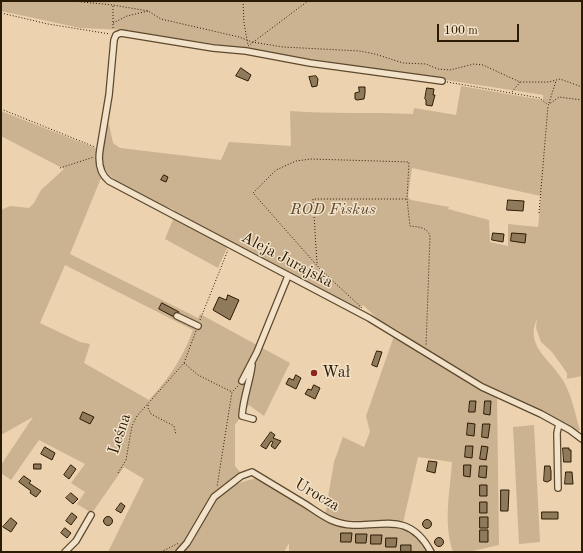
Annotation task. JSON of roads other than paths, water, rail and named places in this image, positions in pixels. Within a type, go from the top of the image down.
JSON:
[{"type":"street","name":"Aleja Jurajska","points":[[442,81],[310,63],[124,33],[116,35],[114,40],[109,94],[99,152],[101,170],[109,181],[369,318],[482,387],[559,424],[582,439]]},
{"type":"street","points":[[242,381],[288,276]]},
{"type":"street","points":[[177,316],[198,326]]},
{"type":"street","points":[[252,361],[251,375],[243,403],[242,416],[253,419]]},
{"type":"street","points":[[558,488],[557,433],[559,424]]},
{"type":"street","name":"Urocza","points":[[179,552],[188,543],[214,497],[236,480],[252,472],[330,519],[362,524],[397,523],[405,525],[424,540],[431,552]]},
{"type":"street","points":[[65,552],[76,541],[91,515]]},
{"type":"place","name":"Wał","points":[[314,373]]},
{"type":"park label","name":"ROD Fiskus","points":[[333,210]]}]
